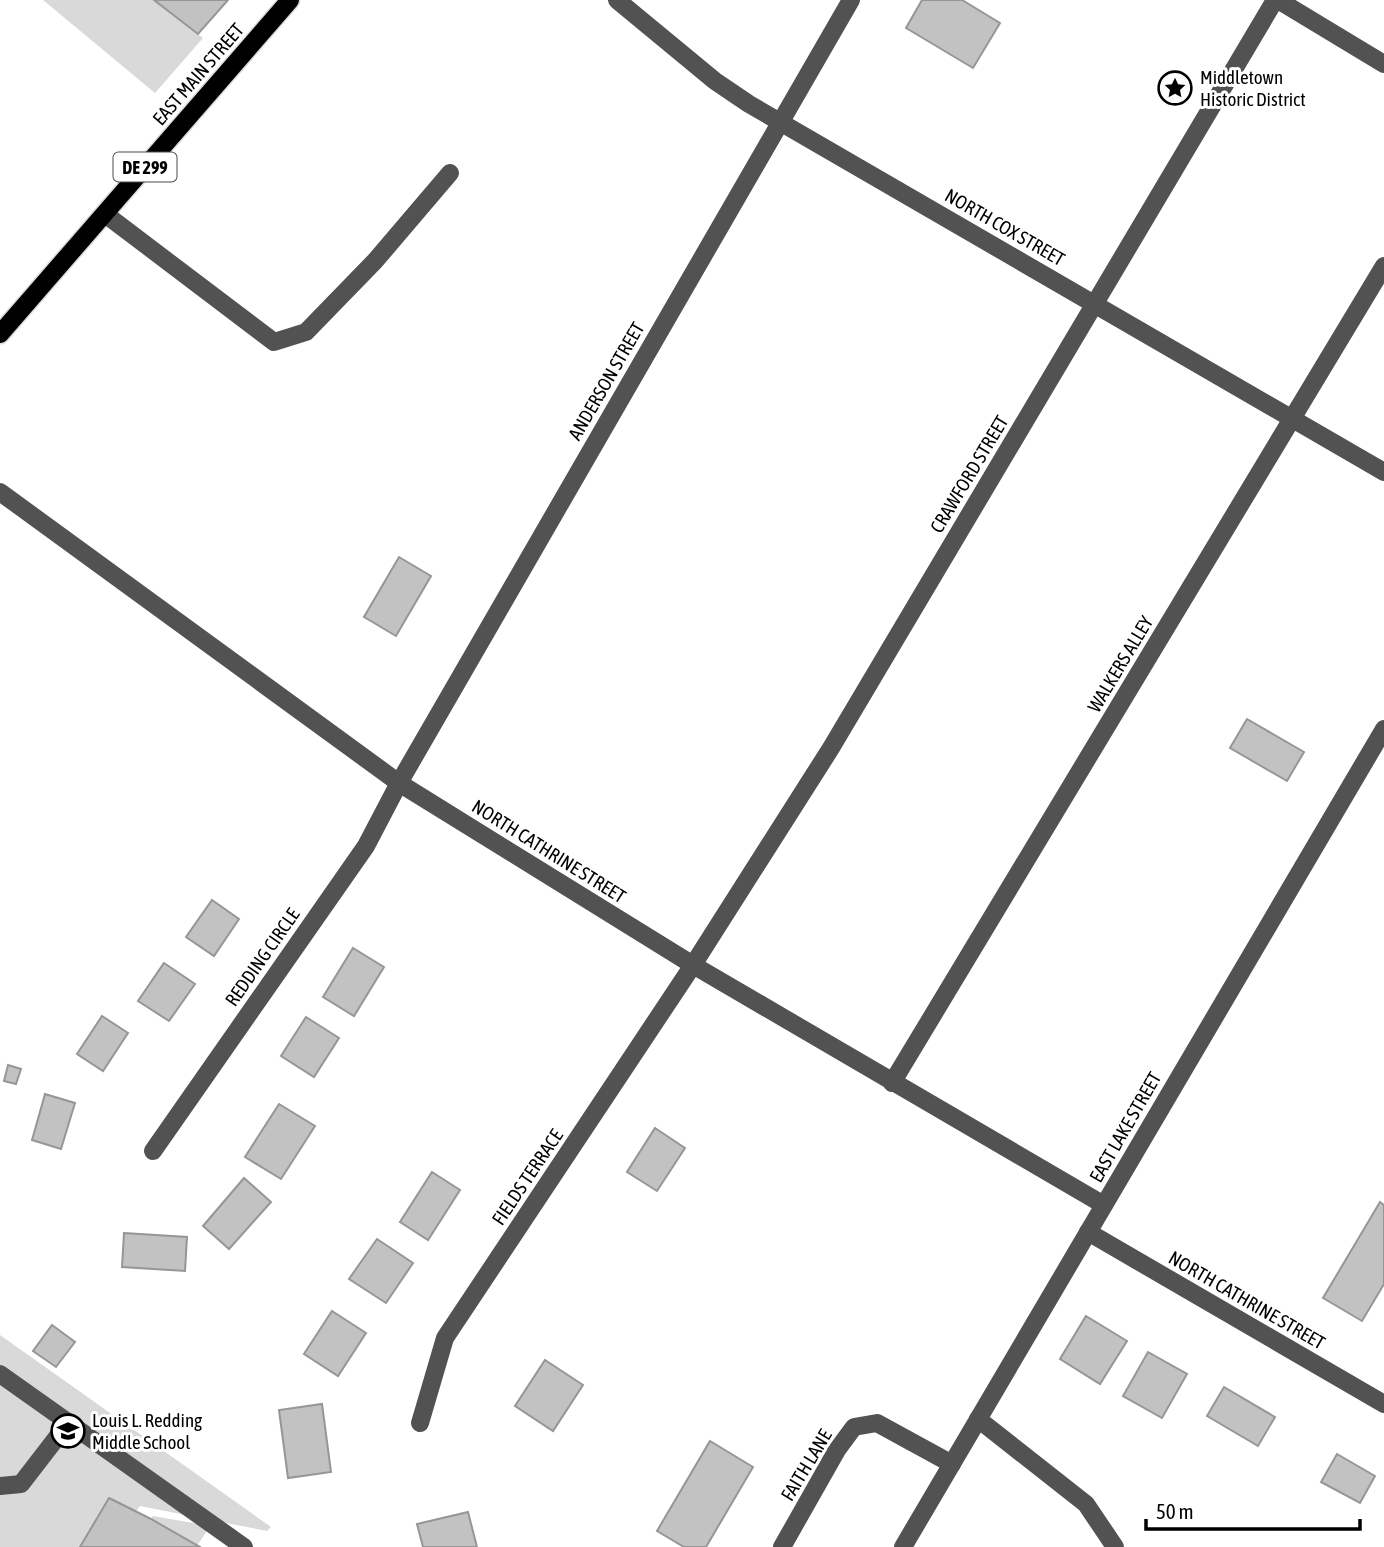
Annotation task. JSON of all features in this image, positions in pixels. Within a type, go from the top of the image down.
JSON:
[{"type":"main road","name":"EAST MAIN STREET","points":[[0,334],[290,0]]},
{"type":"street","name":"NORTH COX STREET","points":[[617,0],[715,81],[780,122],[1384,472]]},
{"type":"street","name":"ANDERSON STREET","points":[[399,783],[851,0]]},
{"type":"street","points":[[1276,0],[1384,64]]},
{"type":"street","name":"CRAWFORD STREET","points":[[693,965],[831,748],[1276,0]]},
{"type":"street","points":[[104,214],[274,342],[306,332],[375,261],[450,173]]},
{"type":"street","name":"WALKERS ALLEY","points":[[892,1083],[1384,266]]},
{"type":"street","name":"NORTH CATHRINE STREET","points":[[0,492],[399,783],[693,965],[1104,1205]]},
{"type":"street","name":"EAST LAKE STREET","points":[[903,1547],[1384,729]]},
{"type":"street","name":"REDDING CIRCLE","points":[[153,1151],[366,846],[399,783]]},
{"type":"street","name":"FIELDS TERRACE","points":[[420,1423],[445,1338],[693,965]]},
{"type":"street","name":"NORTH CATHRINE STREET","points":[[1088,1232],[1384,1404]]},
{"type":"street","points":[[0,1374],[244,1547]]},
{"type":"street","points":[[978,1419],[1086,1504],[1115,1547]]},
{"type":"street","points":[[0,1486],[20,1484],[68,1423]]},
{"type":"street","name":"FAITH LANE","points":[[782,1547],[837,1450],[854,1427],[877,1423],[952,1464]]},
{"type":"shaded area","points":[[43,0],[154,0],[203,38],[155,93]]},
{"type":"shaded area","name":"Louis L. Redding Middle School","points":[[0,1335],[271,1527],[267,1531],[140,1506],[135,1513],[109,1497],[80,1547],[0,1547]]},
{"type":"shaded area","points":[[153,1516],[210,1526],[197,1546],[151,1519]]},
{"type":"building","points":[[154,0],[228,0],[198,34]]},
{"type":"building","points":[[922,0],[962,0],[1000,23],[973,68],[906,28]]},
{"type":"building","points":[[399,557],[431,576],[396,636],[364,617]]},
{"type":"building","points":[[1247,719],[1304,752],[1287,781],[1230,748]]},
{"type":"building","points":[[212,900],[239,919],[214,956],[186,937]]},
{"type":"building","points":[[353,948],[384,967],[354,1016],[323,997]]},
{"type":"building","points":[[164,963],[195,984],[169,1021],[138,1001]]},
{"type":"building","points":[[102,1016],[128,1033],[103,1071],[77,1054]]},
{"type":"building","points":[[306,1017],[339,1038],[314,1077],[281,1056]]},
{"type":"building","points":[[8,1065],[21,1069],[16,1084],[4,1081]]},
{"type":"building","points":[[45,1094],[75,1103],[61,1149],[32,1140]]},
{"type":"building","points":[[279,1104],[315,1126],[281,1179],[245,1157]]},
{"type":"building","points":[[655,1128],[685,1148],[657,1191],[627,1172]]},
{"type":"building","points":[[432,1172],[460,1190],[428,1240],[400,1222]]},
{"type":"building","points":[[244,1178],[271,1202],[229,1249],[203,1226]]},
{"type":"building","points":[[1380,1202],[1384,1205],[1384,1284],[1362,1321],[1323,1298]]},
{"type":"building","points":[[124,1233],[187,1237],[185,1271],[122,1267]]},
{"type":"building","points":[[377,1239],[413,1263],[386,1303],[349,1279]]},
{"type":"building","points":[[332,1311],[366,1333],[338,1376],[304,1354]]},
{"type":"building","points":[[1086,1316],[1127,1341],[1100,1384],[1060,1359]]},
{"type":"building","points":[[52,1325],[75,1342],[56,1367],[33,1351]]},
{"type":"building","points":[[1148,1352],[1187,1374],[1162,1418],[1123,1396]]},
{"type":"building","points":[[545,1360],[583,1385],[553,1431],[515,1406]]},
{"type":"building","points":[[1224,1387],[1275,1417],[1258,1446],[1207,1416]]},
{"type":"building","points":[[322,1404],[331,1472],[288,1478],[279,1410]]},
{"type":"building","points":[[710,1441],[753,1467],[706,1547],[684,1547],[657,1531]]},
{"type":"building","points":[[1337,1454],[1375,1476],[1360,1503],[1321,1482]]},
{"type":"building","name":"Louis L. Redding Middle School","points":[[109,1498],[151,1519],[200,1547],[80,1547]]},
{"type":"building","points":[[468,1512],[477,1547],[423,1547],[417,1524]]},
{"type":"place","name":"Middletown Historic District","points":[[1175,88]]},
{"type":"place","name":"Louis L. Redding Middle School","points":[[68,1431]]}]
